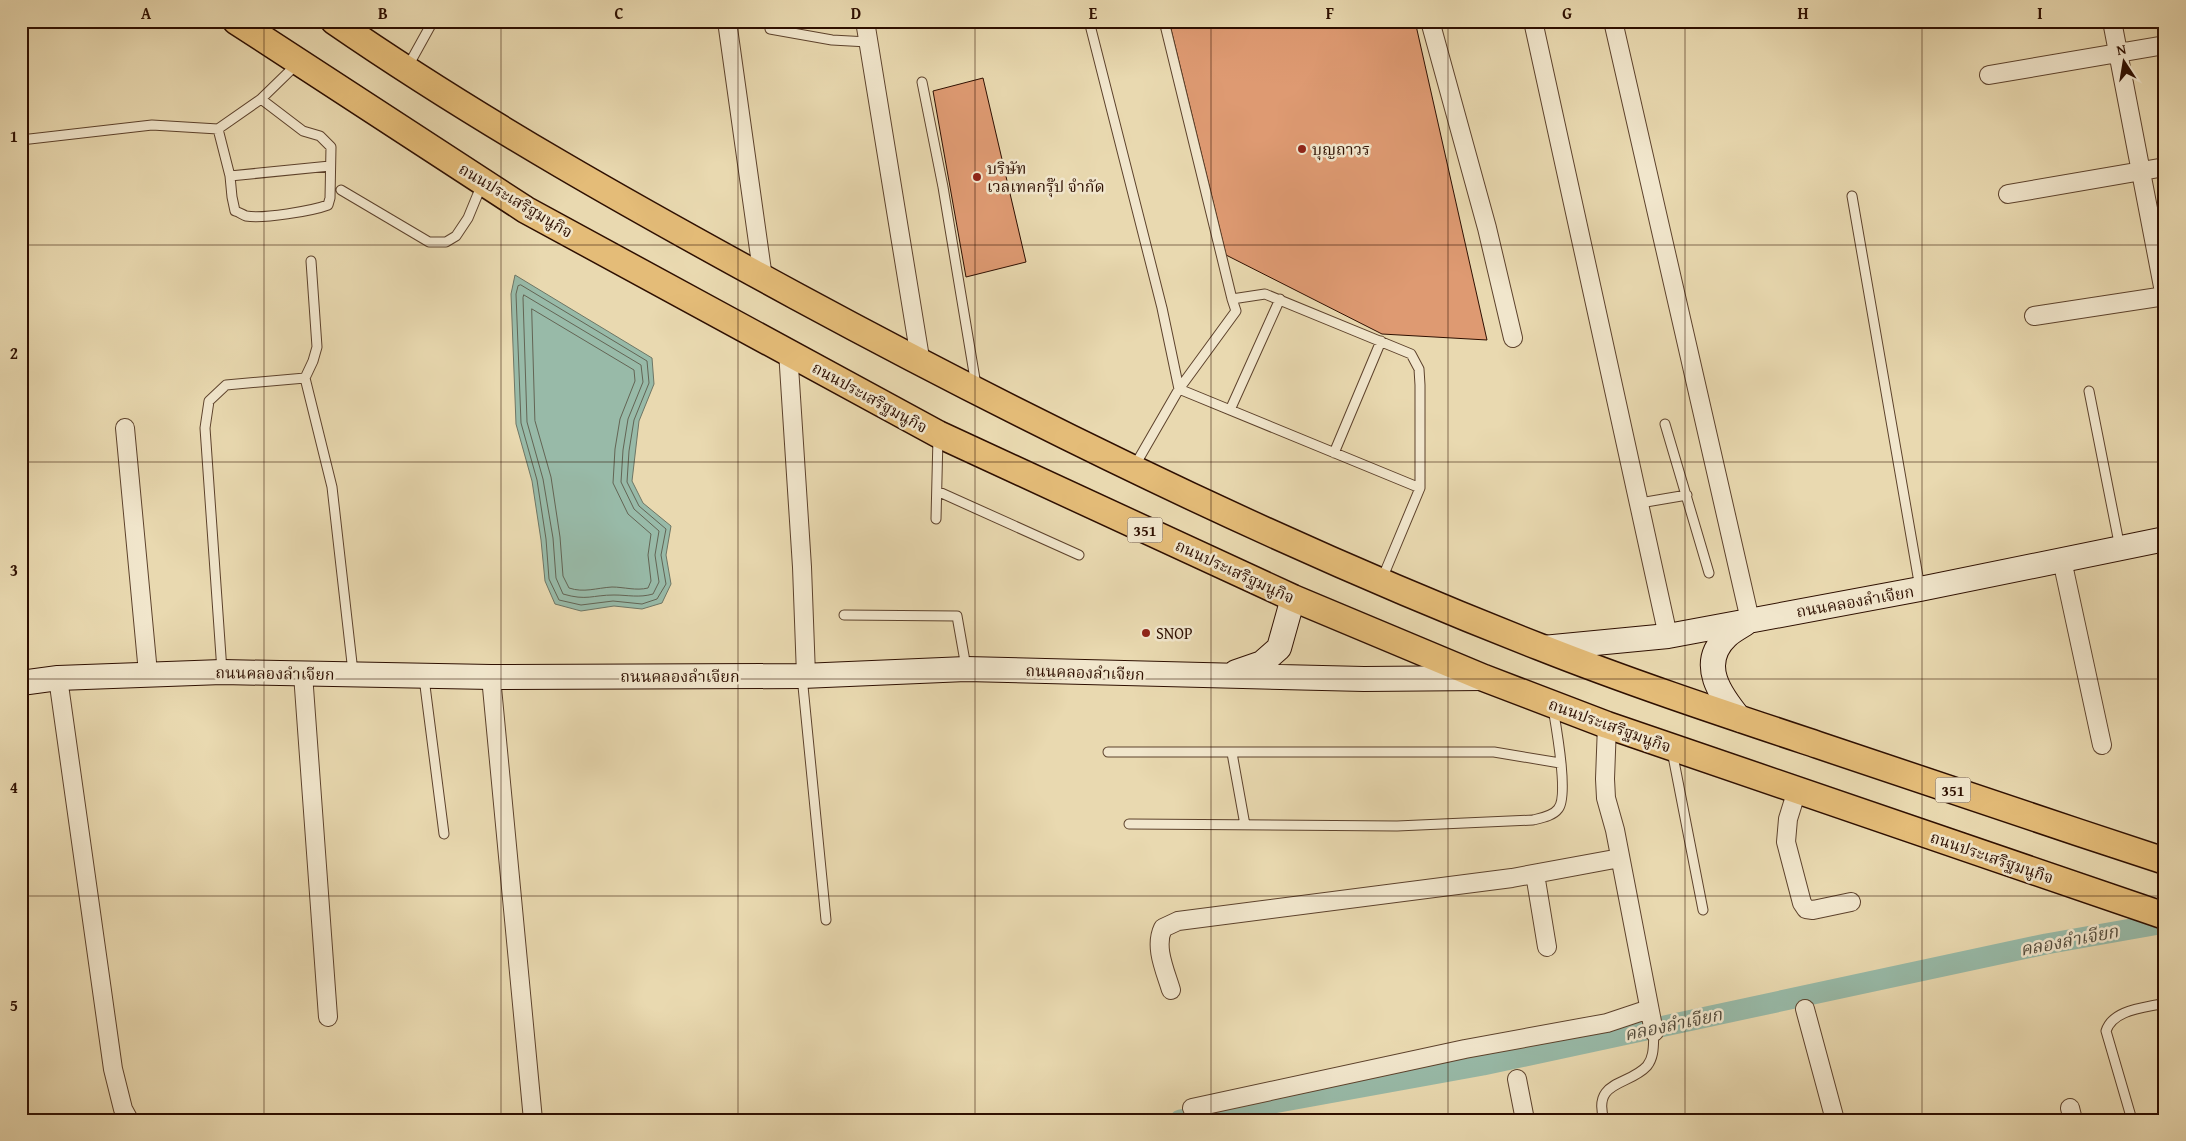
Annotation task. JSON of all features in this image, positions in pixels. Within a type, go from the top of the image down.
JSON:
[{"type":"main road","name":"ถนนประเสริฐมนูกิจ","points":[[236,21],[526,210],[938,434],[1293,598],[1484,678],[1607,725],[2165,916]]},
{"type":"main road","name":"351","points":[[334,21],[405,70],[557,164],[763,278],[977,393],[1257,528],[1381,582],[1543,648],[1741,720],[2165,861]]},
{"type":"street","points":[[727,21],[763,278]]},
{"type":"street","points":[[865,21],[921,364]]},
{"type":"street","points":[[1430,21],[1486,228],[1513,338]]},
{"type":"street","points":[[1533,21],[1668,636]]},
{"type":"street","points":[[1613,21],[1750,620],[1726,637],[1715,655],[1712,665],[1721,697],[1741,720]]},
{"type":"street","points":[[2034,316],[2165,297],[2112,21]]},
{"type":"street","points":[[1989,75],[2165,45]]},
{"type":"street","points":[[2008,194],[2165,167]]},
{"type":"street","points":[[788,351],[802,567],[804,676]]},
{"type":"street","points":[[125,428],[148,673]]},
{"type":"street","name":"ถนนคลองลำเจียก","points":[[1543,648],[1668,636],[1920,589],[2165,540]]},
{"type":"street","points":[[2062,560],[2102,745]]},
{"type":"street","name":"ถนนคลองลำเจียก","points":[[21,683],[58,678],[148,673],[222,672],[490,677],[804,676],[966,669],[1225,676],[1262,664],[1279,648],[1293,598]]},
{"type":"street","points":[[303,674],[328,1017]]},
{"type":"street","points":[[1225,676],[1364,679],[1484,678]]},
{"type":"street","points":[[490,677],[533,1120]]},
{"type":"street","points":[[58,678],[113,1069],[122,1109],[129,1120]]},
{"type":"street","points":[[1607,725],[1606,798],[1620,858],[1654,1032]]},
{"type":"street","points":[[1797,790],[1788,819],[1786,842],[1802,903],[1806,909],[1813,910],[1851,902]]},
{"type":"street","points":[[1171,990],[1160,949],[1160,936],[1163,928],[1178,921],[1535,874],[1620,858]]},
{"type":"street","points":[[1535,874],[1547,947]]},
{"type":"street","points":[[1805,1009],[1836,1120]]},
{"type":"street","points":[[1192,1108],[1465,1049],[1607,1023],[1650,1012]]},
{"type":"street","points":[[1517,1079],[1525,1120]]},
{"type":"lane","points":[[405,70],[433,21]]},
{"type":"lane","points":[[1089,21],[1162,308],[1179,389]]},
{"type":"lane","points":[[1133,469],[1179,389],[1236,311],[1164,21]]},
{"type":"lane","points":[[770,28],[832,40],[868,42]]},
{"type":"lane","points":[[21,140],[152,125],[218,130],[261,99],[300,62]]},
{"type":"lane","points":[[922,82],[943,188],[977,393]]},
{"type":"lane","points":[[218,130],[230,176],[235,211],[246,216],[276,215],[318,209],[328,205],[330,198],[331,147],[320,136],[303,131],[261,99]]},
{"type":"lane","points":[[230,176],[330,166]]},
{"type":"lane","points":[[341,190],[429,242],[446,242],[462,230],[483,182]]},
{"type":"lane","points":[[1852,196],[1920,589]]},
{"type":"lane","points":[[311,261],[317,347],[305,378],[332,487],[353,675]]},
{"type":"lane","points":[[1232,299],[1266,294],[1410,354],[1419,368],[1420,488],[1381,582]]},
{"type":"lane","points":[[1230,410],[1280,300]]},
{"type":"lane","points":[[1334,453],[1381,342]]},
{"type":"lane","points":[[222,672],[205,428],[209,401],[226,385],[305,378]]},
{"type":"lane","points":[[1179,389],[1420,488]]},
{"type":"lane","points":[[2089,391],[2121,549]]},
{"type":"lane","points":[[1665,424],[1709,573]]},
{"type":"lane","points":[[936,519],[938,434]]},
{"type":"lane","points":[[937,491],[1079,555]]},
{"type":"lane","points":[[1640,503],[1687,495]]},
{"type":"lane","points":[[844,615],[957,616],[966,669]]},
{"type":"lane","points":[[424,676],[444,834]]},
{"type":"lane","points":[[804,676],[826,920]]},
{"type":"lane","points":[[1129,824],[1397,826],[1533,820],[1544,817],[1558,810],[1563,801],[1553,705]]},
{"type":"lane","points":[[1672,747],[1676,778],[1703,910]]},
{"type":"lane","points":[[1108,752],[1494,752],[1560,763]]},
{"type":"lane","points":[[1232,752],[1245,825]]},
{"type":"lane","points":[[2132,1120],[2106,1031],[2109,1023],[2121,1014],[2165,1003]]},
{"type":"lane","points":[[1604,1120],[1601,1110],[1604,1095],[1608,1089],[1646,1066],[1653,1054],[1654,1032]]},
{"type":"water","points":[[515,275],[652,358],[654,384],[639,421],[632,481],[643,503],[671,526],[666,555],[671,584],[662,603],[642,609],[614,606],[581,611],[555,604],[545,581],[532,481],[516,424],[511,294]]},
{"type":"building","points":[[1169,21],[1415,21],[1487,340],[1382,334],[1226,255]]},
{"type":"building","name":"บริษัท เวลเทคกรุ๊ป จำกัด","points":[[983,78],[1026,262],[966,277],[933,91]]},
{"type":"waterway","name":"คลองลำเจียก","points":[[1180,1120],[1483,1065],[2046,944],[2165,923]]},
{"type":"place","name":"บุญถาวร","points":[[1302,149]]},
{"type":"place","name":"บริษัท เวลเทคกรุ๊ป จำกัด","points":[[977,177]]},
{"type":"place","name":"SNOP","points":[[1146,633]]}]
